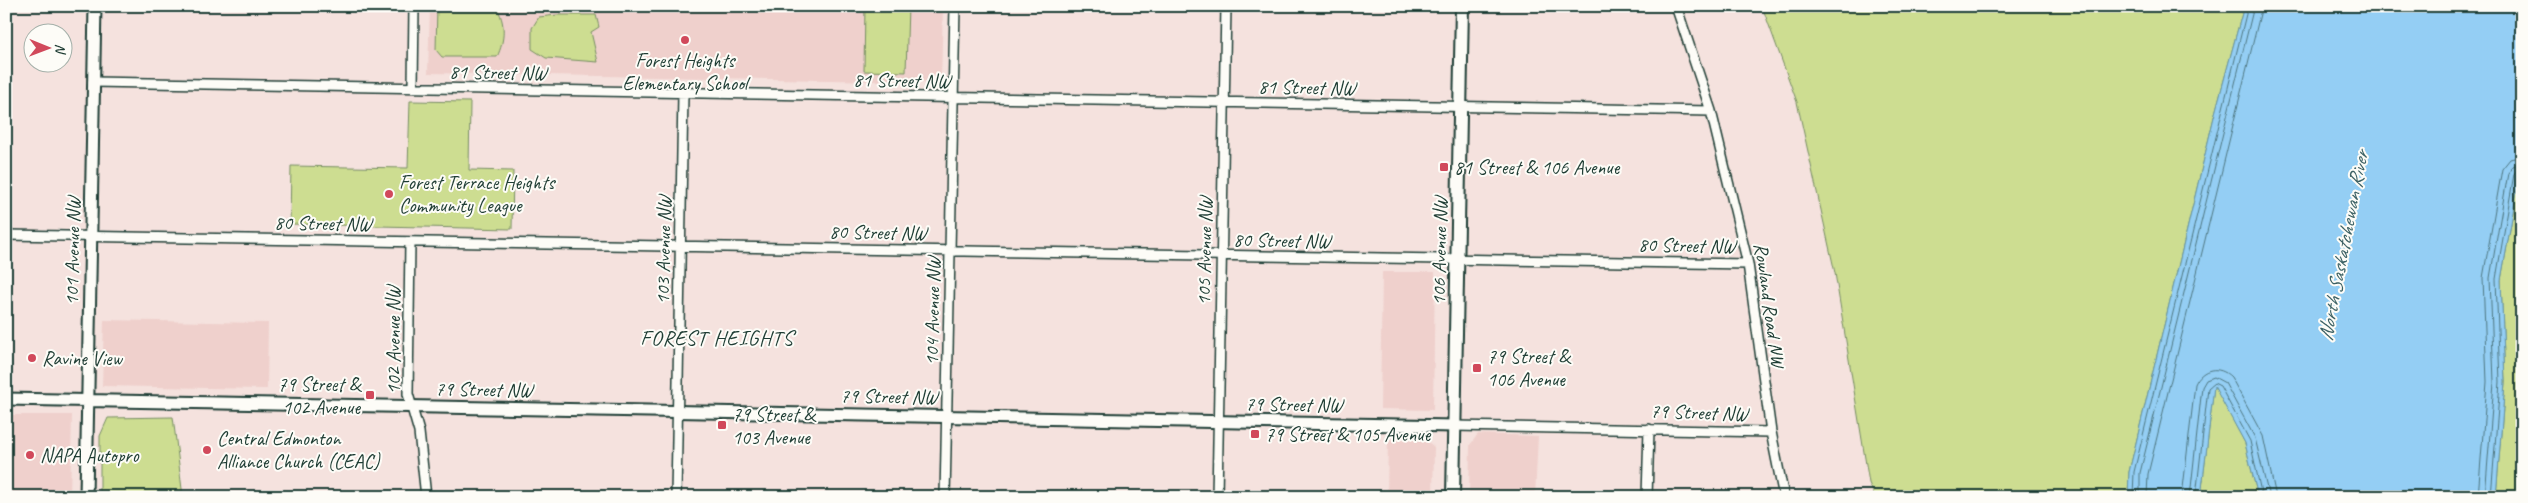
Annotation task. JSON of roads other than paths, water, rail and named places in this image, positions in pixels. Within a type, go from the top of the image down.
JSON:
[{"type":"main road","name":"106 Avenue NW","points":[[1454,497],[1462,6]]},
{"type":"street","name":"101 Avenue NW","points":[[86,497],[95,6]]},
{"type":"street","points":[[413,87],[414,6]]},
{"type":"street","name":"104 Avenue NW","points":[[946,497],[955,6]]},
{"type":"street","name":"105 Avenue NW","points":[[1218,497],[1226,6]]},
{"type":"street","name":"Rowland Road NW","points":[[1676,6],[1711,111],[1748,264],[1771,432],[1784,497]]},
{"type":"street","name":"81 Street NW","points":[[93,82],[1711,111]]},
{"type":"street","name":"103 Avenue NW","points":[[676,497],[683,94]]},
{"type":"street","name":"80 Street NW","points":[[6,235],[1748,264]]},
{"type":"street","name":"102 Avenue NW","points":[[410,242],[408,394],[419,432],[426,497]]},
{"type":"street","name":"79 Street NW","points":[[6,400],[1771,432]]},
{"type":"street","points":[[1647,497],[1649,429]]},
{"type":"water","name":"North Saskatchewan River","points":[[2244,6],[2522,6],[2522,161],[2501,280],[2505,382],[2496,497],[2258,497],[2245,443],[2214,386],[2201,497],[2128,497],[2129,472],[2214,117]]},
{"type":"place","name":"Forest Heights Elementary School","points":[[685,40]]},
{"type":"place","name":"81 Street & 106 Avenue","points":[[1444,167]]},
{"type":"place","name":"Forest Terrace Heights Community League","points":[[389,194]]},
{"type":"place","name":"Ravine View","points":[[32,358]]},
{"type":"place","name":"79 Street & 106 Avenue","points":[[1477,368]]},
{"type":"place","name":"79 Street & 102 Avenue","points":[[370,395]]},
{"type":"place","name":"79 Street & 103 Avenue","points":[[722,425]]},
{"type":"place","name":"79 Street & 105 Avenue","points":[[1255,434]]},
{"type":"place","name":"Central Edmonton Alliance Church (CEAC)","points":[[207,450]]},
{"type":"place","name":"NAPA Autopro","points":[[30,455]]},
{"type":"district","name":"FOREST HEIGHTS","points":[[717,338]]}]
